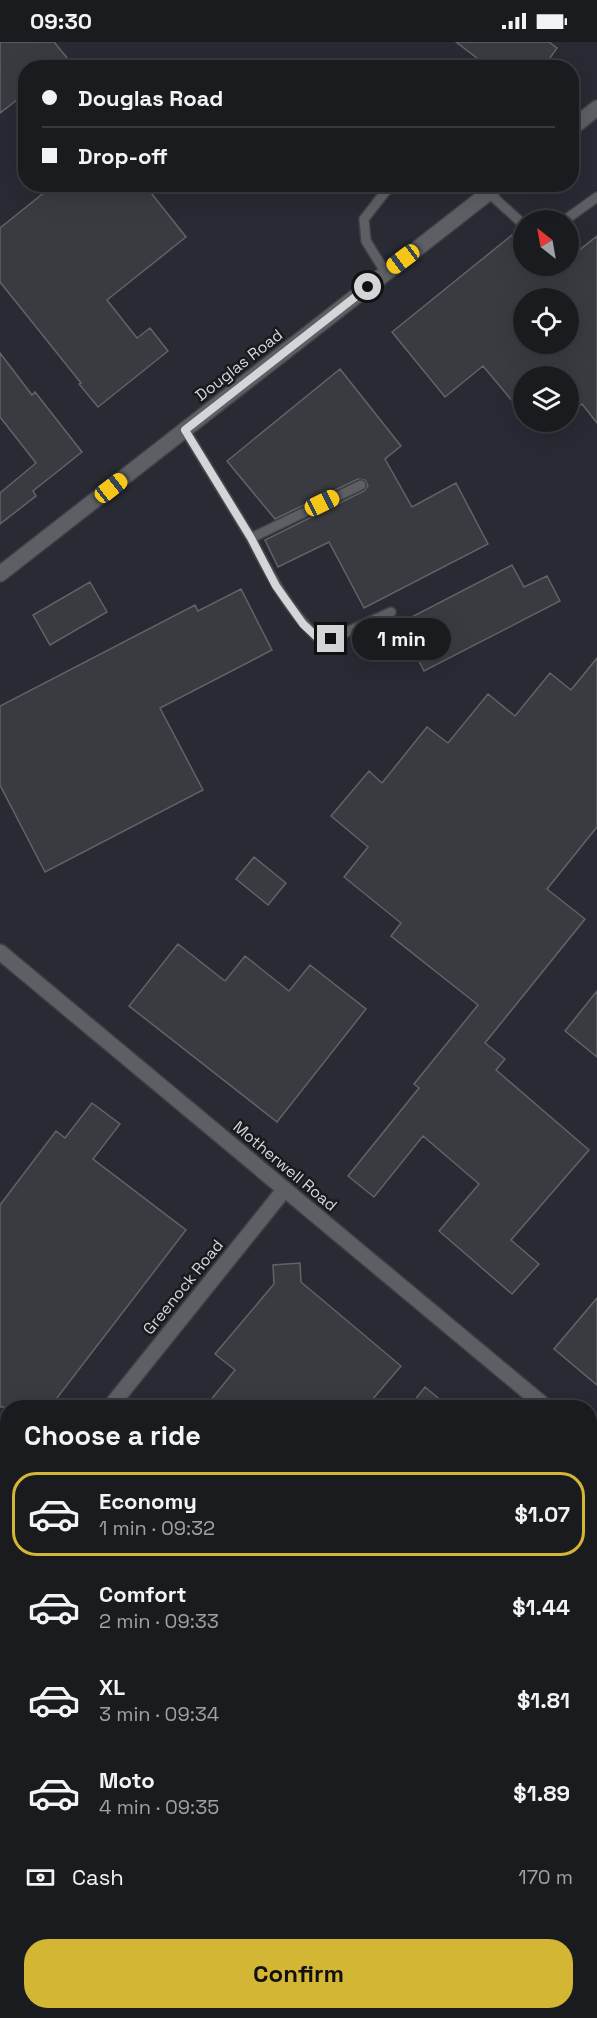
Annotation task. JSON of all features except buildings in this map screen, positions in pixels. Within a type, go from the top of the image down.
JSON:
[{"type":"street","points":[[579,122],[597,108]]},
{"type":"street","name":"Douglas Road","points":[[0,574],[386,273],[484,192]]},
{"type":"street","name":"Motherwell Road","points":[[0,952],[538,1400]]},
{"type":"street","name":"Greenock Road","points":[[116,1400],[285,1189]]},
{"type":"lane","points":[[385,192],[364,219],[366,240],[386,273]]},
{"type":"lane","points":[[494,192],[513,213]]},
{"type":"lane","points":[[579,210],[597,197]]},
{"type":"lane","points":[[185,430],[251,538],[276,586],[303,624],[318,638],[331,639],[391,612]]},
{"type":"lane","points":[[251,538],[361,484]]},
{"type":"shaded area","points":[[0,42],[597,42],[597,1400],[0,1400]]},
{"type":"route","points":[[331,639],[318,638],[303,624],[276,586],[251,538],[185,430],[368,287]]}]
